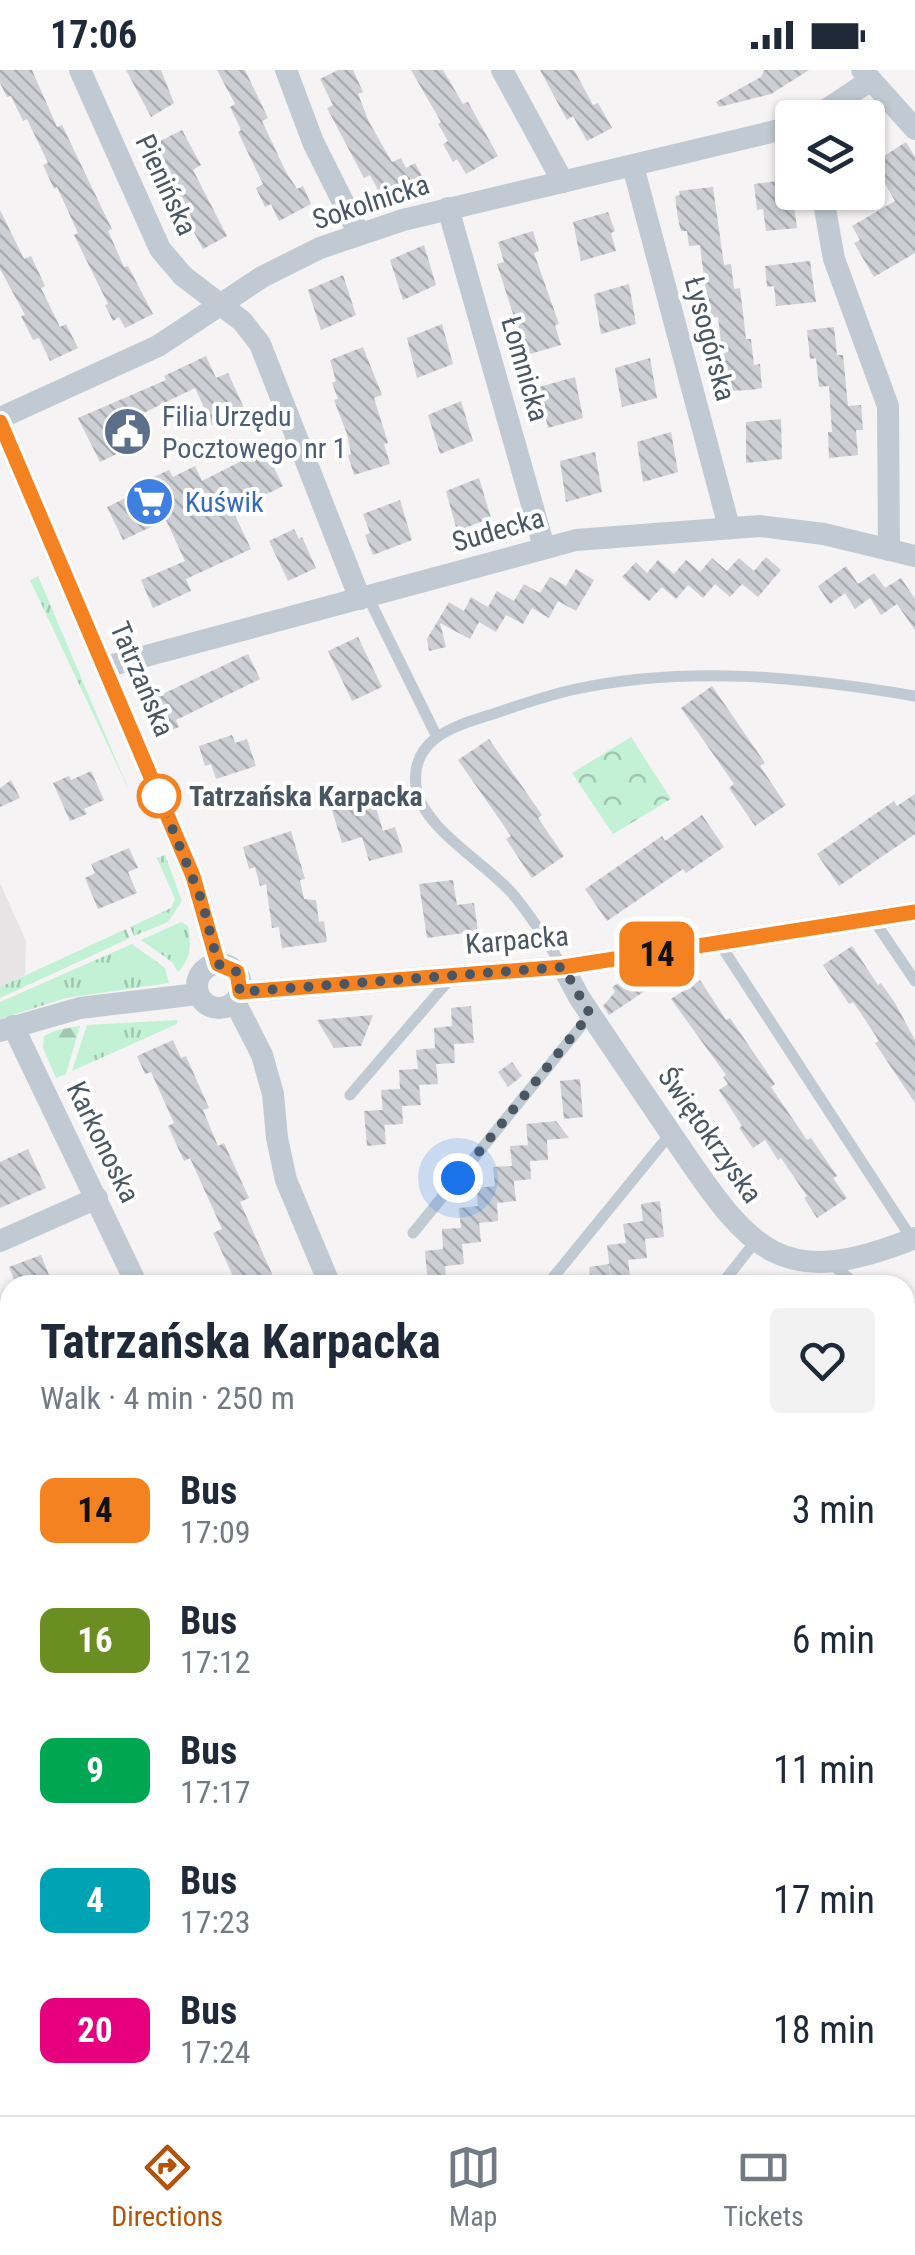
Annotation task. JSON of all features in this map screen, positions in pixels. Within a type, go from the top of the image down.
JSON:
[{"type":"street","name":"Pienińska","points":[[80,70],[160,249],[183,276],[242,321],[260,344],[364,598]]},
{"type":"street","points":[[286,70],[313,142],[359,234]]},
{"type":"street","points":[[502,70],[564,182]]},
{"type":"street","points":[[836,100],[866,75],[915,130]]},
{"type":"street","name":"Sokolnicka","points":[[2,430],[158,346],[290,261],[359,234],[448,208],[775,131]]},
{"type":"street","name":"Łysogórska","points":[[633,166],[729,527]]},
{"type":"street","name":"Łomnicka","points":[[448,208],[544,546]]},
{"type":"street","points":[[825,210],[834,259],[888,406],[889,550]]},
{"type":"street","name":"Tatrzańska","points":[[2,430],[193,876],[218,964]]},
{"type":"street","name":"Sudecka","points":[[105,667],[544,546],[608,536],[729,527],[791,528],[915,556]]},
{"type":"street","name":"Karpacka","points":[[238,997],[563,967],[915,912]]},
{"type":"street","points":[[238,997],[218,1009],[205,1004],[196,987],[200,973],[218,964],[237,972],[238,997],[274,1094],[286,1180],[326,1275]]},
{"type":"street","name":"Świętokrzyska","points":[[563,967],[590,1014],[722,1209],[755,1242],[788,1256],[830,1263],[874,1254],[914,1238]]},
{"type":"street","points":[[7,1029],[80,1008],[198,994]]},
{"type":"street","name":"Karkonoska","points":[[7,1029],[97,1198],[132,1275]]},
{"type":"street","points":[[0,1242],[97,1198]]},
{"type":"lane","points":[[364,598],[436,736]]},
{"type":"lane","points":[[563,967],[515,896],[442,829],[422,805],[416,774],[419,759],[436,736],[453,726],[552,694],[610,684],[703,676],[759,677],[915,696]]},
{"type":"lane","points":[[874,919],[915,981]]},
{"type":"lane","points":[[720,944],[914,1238]]},
{"type":"lane","points":[[350,1095],[452,975]]},
{"type":"lane","points":[[413,1233],[590,1014]]},
{"type":"lane","points":[[555,1275],[670,1133]]},
{"type":"lane","points":[[729,1275],[755,1242]]},
{"type":"lane","points":[[830,1263],[845,1275]]},
{"type":"shaded area","points":[[0,883],[26,941],[25,975],[0,987]]},
{"type":"green space","points":[[38,576],[128,788],[30,580]]},
{"type":"green space","points":[[631,737],[671,799],[613,834],[572,773]]},
{"type":"green space","points":[[165,855],[182,901],[168,922],[134,936],[130,927],[171,908],[175,899],[157,858]]},
{"type":"green space","points":[[181,922],[188,926],[190,945],[178,972],[172,962],[141,940]]},
{"type":"green space","points":[[126,929],[130,938],[0,998],[0,987]]},
{"type":"green space","points":[[132,944],[165,968],[169,983],[66,998],[0,1019],[0,1002]]},
{"type":"green space","points":[[177,1020],[177,1024],[72,1071],[87,1025]]},
{"type":"green space","points":[[80,1026],[66,1074],[56,1078],[43,1048],[44,1036]]},
{"type":"building","points":[[0,70],[32,70],[57,127],[62,125],[112,229],[108,231],[124,267],[128,266],[153,314],[125,328],[119,317],[113,321],[74,235],[78,233],[43,165],[48,163],[27,119],[23,121],[11,96],[7,97],[0,83]]},
{"type":"building","points":[[126,70],[161,70],[174,103],[151,117]]},
{"type":"building","points":[[217,70],[245,70],[268,118],[262,121],[286,172],[297,189],[303,186],[311,204],[279,221],[271,204],[265,207],[256,188],[263,184],[230,107],[235,104]]},
{"type":"building","points":[[338,70],[353,70],[363,92],[358,94],[369,122],[392,162],[401,158],[406,168],[415,163],[424,180],[396,195],[393,189],[381,195],[370,175],[364,178],[327,108],[333,105],[320,79]]},
{"type":"building","points":[[411,70],[443,70],[463,104],[468,102],[498,156],[466,174],[457,159],[453,162],[443,144],[448,141],[438,124],[441,122]]},
{"type":"building","points":[[540,70],[574,70],[593,105],[598,103],[612,128],[587,141],[573,116],[567,120]]},
{"type":"building","points":[[764,70],[809,70],[771,94],[719,107],[716,102],[761,77]]},
{"type":"building","points":[[182,130],[201,165],[193,170],[227,236],[203,249],[190,225],[185,228],[172,203],[179,199],[156,157],[161,153],[156,143]]},
{"type":"building","points":[[906,142],[915,157],[915,253],[874,277],[854,243],[860,240],[852,226],[895,201],[885,184],[885,155]]},
{"type":"building","points":[[775,181],[775,210],[795,210],[797,228],[766,231],[763,209],[757,210],[754,184]]},
{"type":"building","points":[[713,187],[724,265],[731,264],[734,289],[740,288],[746,339],[751,339],[754,365],[760,364],[762,388],[727,391],[718,317],[709,318],[700,245],[689,246],[687,231],[681,231],[678,219],[675,196],[680,195],[679,191]]},
{"type":"building","points":[[0,210],[24,259],[31,256],[60,327],[66,324],[78,348],[50,361],[39,338],[33,340],[21,316],[25,315],[0,269]]},
{"type":"building","points":[[608,212],[615,231],[611,233],[616,251],[581,261],[573,222]]},
{"type":"building","points":[[533,231],[539,251],[534,253],[559,324],[555,325],[561,345],[526,355],[497,264],[504,262],[498,242]]},
{"type":"building","points":[[424,245],[436,285],[403,300],[390,260]]},
{"type":"building","points":[[810,261],[816,302],[776,306],[774,286],[767,287],[765,266]]},
{"type":"building","points":[[343,275],[356,315],[321,330],[308,290]]},
{"type":"building","points":[[629,284],[636,324],[601,334],[594,294]]},
{"type":"building","points":[[442,324],[453,364],[417,378],[407,338]]},
{"type":"building","points":[[834,327],[837,355],[843,355],[848,406],[861,405],[863,430],[856,430],[858,455],[829,458],[829,386],[819,387],[816,358],[810,359],[807,330]]},
{"type":"building","points":[[363,347],[382,395],[374,398],[388,443],[384,444],[390,464],[354,475],[347,434],[334,400],[338,399],[330,360]]},
{"type":"building","points":[[206,356],[216,378],[228,373],[245,410],[212,425],[195,388],[133,418],[144,441],[100,462],[78,418],[166,380],[164,376]]},
{"type":"building","points":[[650,358],[657,398],[622,407],[615,368]]},
{"type":"building","points":[[575,377],[583,418],[548,428],[539,387]]},
{"type":"building","points":[[461,401],[473,441],[440,454],[428,415]]},
{"type":"building","points":[[781,419],[782,459],[746,463],[746,422]]},
{"type":"building","points":[[671,432],[678,472],[643,482],[637,442]]},
{"type":"building","points":[[265,449],[283,486],[233,511],[251,549],[186,579],[191,591],[153,608],[141,580],[185,561],[166,520],[123,540],[107,507],[157,483],[154,477],[169,470],[173,477],[195,466],[202,481]]},
{"type":"building","points":[[595,452],[602,492],[566,502],[560,461]]},
{"type":"building","points":[[479,478],[491,518],[457,531],[446,491]]},
{"type":"building","points":[[400,500],[412,540],[373,555],[365,535],[370,533],[363,514]]},
{"type":"building","points":[[294,529],[299,539],[302,537],[316,568],[288,581],[269,541]]},
{"type":"building","points":[[766,557],[781,570],[758,597],[742,584],[730,597],[715,584],[703,598],[688,585],[676,599],[662,587],[649,601],[622,577],[636,562],[647,573],[658,560],[674,574],[686,560],[700,572],[712,558],[727,571],[739,558],[754,571]]},
{"type":"building","points":[[846,566],[858,584],[874,573],[885,588],[901,578],[915,599],[915,630],[897,604],[881,615],[870,598],[855,609],[845,593],[830,604],[818,586]]},
{"type":"building","points":[[576,569],[594,580],[576,611],[558,601],[549,618],[532,608],[523,624],[506,615],[496,632],[479,622],[470,639],[440,623],[446,647],[429,651],[427,639],[449,602],[464,611],[471,597],[488,607],[497,591],[514,601],[524,584],[540,593],[550,577],[566,586]]},
{"type":"building","points":[[358,637],[382,687],[352,701],[328,651]]},
{"type":"building","points":[[248,654],[260,679],[176,720],[179,727],[162,734],[152,715],[160,711],[154,698]]},
{"type":"building","points":[[712,686],[765,763],[760,766],[786,805],[755,826],[729,788],[734,784],[681,708]]},
{"type":"building","points":[[232,735],[235,743],[247,739],[256,766],[216,779],[211,764],[205,766],[199,746]]},
{"type":"building","points":[[489,739],[542,815],[538,818],[564,856],[532,878],[506,839],[511,836],[458,760]]},
{"type":"building","points":[[91,771],[104,800],[70,821],[53,783]]},
{"type":"building","points":[[11,780],[20,798],[0,807],[0,788]]},
{"type":"building","points":[[362,790],[367,806],[375,804],[383,831],[395,827],[403,852],[369,861],[362,837],[342,843],[329,800]]},
{"type":"building","points":[[915,794],[915,834],[839,886],[817,854],[894,801],[897,806]]},
{"type":"building","points":[[702,815],[724,847],[686,873],[683,869],[607,921],[585,889],[662,836],[665,841]]},
{"type":"building","points":[[291,831],[305,879],[300,880],[304,899],[316,900],[327,942],[282,948],[279,927],[272,928],[266,884],[260,886],[255,867],[249,869],[243,847]]},
{"type":"building","points":[[129,848],[138,868],[128,872],[137,893],[98,909],[85,878],[95,873],[91,864]]},
{"type":"building","points":[[453,880],[457,905],[474,903],[478,931],[427,938],[419,884]]},
{"type":"building","points":[[852,946],[895,1003],[915,1040],[915,1103],[875,1043],[879,1041],[866,1021],[853,1002],[849,1004],[823,965]]},
{"type":"building","points":[[668,972],[669,975],[609,1015],[603,1006],[615,992],[612,987],[625,979],[628,983]]},
{"type":"building","points":[[700,980],[775,1084],[771,1087],[807,1140],[811,1138],[837,1176],[833,1178],[847,1198],[817,1218],[781,1158],[778,1160],[765,1140],[753,1148],[739,1128],[742,1126],[719,1090],[728,1084],[723,1077],[726,1075],[671,999]]},
{"type":"building","points":[[471,1006],[474,1043],[454,1044],[455,1063],[436,1064],[438,1084],[419,1085],[421,1105],[402,1106],[403,1124],[384,1125],[381,1090],[400,1089],[399,1070],[418,1069],[416,1050],[435,1048],[434,1028],[452,1026],[451,1008]]},
{"type":"building","points":[[373,1015],[361,1046],[334,1048],[317,1020]]},
{"type":"building","points":[[173,1040],[181,1058],[186,1056],[209,1108],[203,1110],[218,1146],[224,1143],[249,1198],[240,1202],[273,1275],[232,1275],[213,1233],[222,1229],[190,1158],[184,1161],[168,1126],[174,1123],[151,1072],[145,1074],[137,1056]]},
{"type":"building","points":[[512,1062],[522,1076],[508,1087],[498,1072]]},
{"type":"building","points":[[580,1079],[583,1117],[564,1119],[560,1081]]},
{"type":"building","points":[[383,1110],[386,1144],[367,1146],[364,1111]]},
{"type":"building","points":[[556,1121],[569,1138],[547,1140],[548,1160],[530,1161],[531,1179],[514,1181],[513,1174],[516,1201],[497,1203],[498,1221],[479,1223],[481,1242],[462,1244],[464,1264],[445,1266],[446,1275],[427,1275],[425,1251],[443,1249],[442,1229],[461,1228],[459,1208],[478,1206],[476,1188],[495,1186],[493,1167],[512,1166],[510,1146],[528,1145],[526,1124]]},
{"type":"building","points":[[28,1149],[46,1188],[0,1208],[0,1162]]},
{"type":"building","points":[[660,1201],[664,1237],[645,1239],[647,1258],[628,1260],[630,1275],[611,1275],[607,1245],[626,1243],[623,1224],[643,1221],[641,1204]]},
{"type":"building","points":[[41,1255],[49,1275],[12,1275],[9,1267]]},
{"type":"building","points":[[609,1264],[610,1275],[590,1275],[589,1267]]},
{"type":"bus line","name":"14","points":[[0,422],[193,876],[218,964],[237,972],[240,992],[563,967],[915,912]]},
{"type":"place","name":"Filia Urzędu Pocztowego nr 1","points":[[127,432]]},
{"type":"place","name":"Kuświk","points":[[150,502]]},
{"type":"place","name":"Tatrzańska Karpacka","points":[[159,796]]},
{"type":"route","points":[[159,796],[202,901],[218,964],[237,972],[240,992],[563,967],[590,1014],[458,1178]]}]
